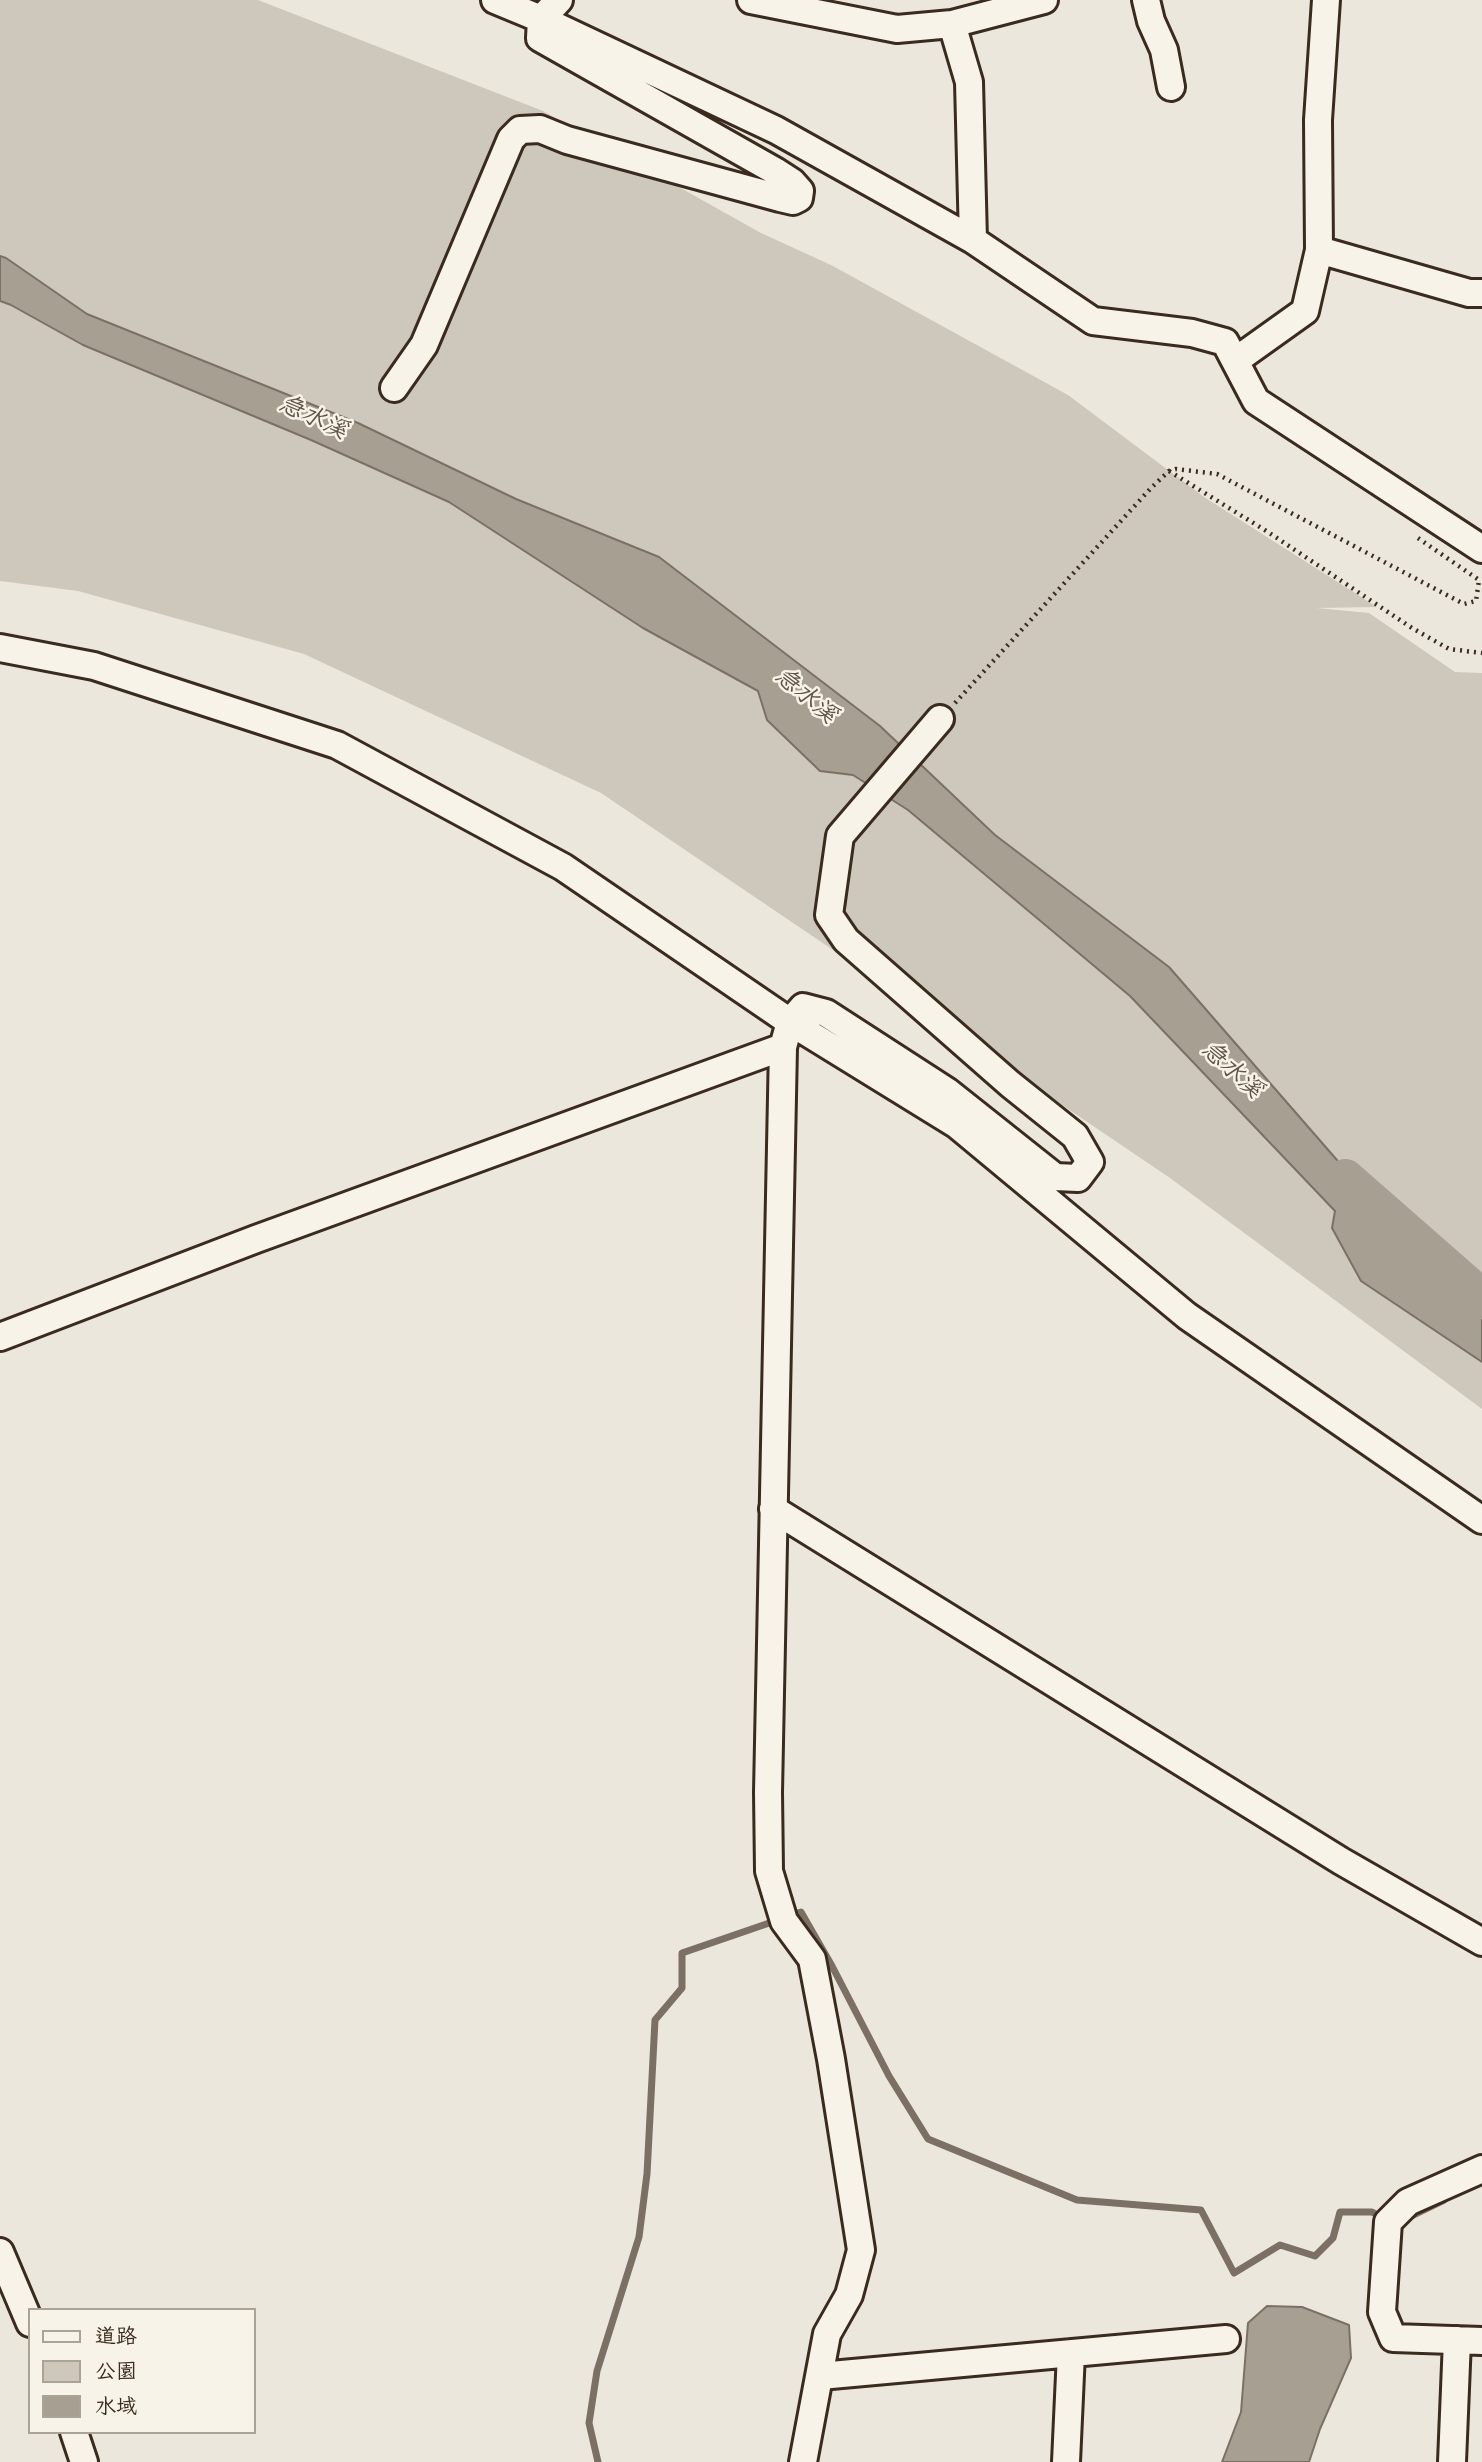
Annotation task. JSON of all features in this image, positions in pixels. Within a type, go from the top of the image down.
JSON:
[{"type":"street","points":[[495,0],[550,9],[776,130],[973,240],[1093,321],[1192,333],[1225,342],[1256,401],[1482,548]]},
{"type":"street","points":[[751,0],[897,29],[952,24],[1044,0]]},
{"type":"street","points":[[1146,0],[1151,21],[1164,51],[1171,87]]},
{"type":"street","points":[[1235,362],[1305,311],[1319,250],[1318,120],[1327,0]]},
{"type":"street","points":[[394,388],[424,345],[511,139],[520,130],[540,129],[567,140],[780,198],[793,201],[799,198],[800,191],[792,182],[775,171],[540,38],[550,9]]},
{"type":"street","points":[[952,24],[969,82],[973,240]]},
{"type":"street","points":[[1319,250],[1469,293],[1482,293]]},
{"type":"street","points":[[0,648],[94,666],[337,746],[563,867],[787,1035],[957,1125],[1187,1316],[1482,1520]]},
{"type":"street","points":[[803,2462],[827,2334],[849,2295],[861,2250],[813,1959],[784,1921],[769,1871],[773,1509],[787,1035],[803,1007],[826,1013],[948,1092],[1055,1177],[1078,1178],[1090,1162],[1075,1136],[1010,1084],[846,940],[829,915],[841,836],[940,719]]},
{"type":"street","points":[[0,1337],[787,1035]]},
{"type":"street","points":[[773,1509],[1341,1861],[1482,1942]]},
{"type":"street","points":[[1452,2462],[1470,2341],[1393,2338],[1382,2312],[1388,2222],[1408,2202],[1482,2169]]},
{"type":"street","points":[[0,2252],[28,2318]]},
{"type":"street","points":[[820,2376],[1226,2339]]},
{"type":"street","points":[[1066,2462],[1071,2353]]},
{"type":"street","points":[[75,2434],[84,2462]]},
{"type":"path","points":[[940,719],[1169,471],[1176,469],[1217,474],[1464,604],[1476,601],[1479,580],[1411,534]]},
{"type":"path","points":[[1169,471],[1440,644],[1449,649],[1482,653]]},
{"type":"green space","points":[[0,0],[258,0],[543,111],[761,233],[831,265],[1068,395],[1204,497],[1377,607],[1317,608],[1369,613],[1455,672],[1482,673],[1482,1302],[1410,1244],[1169,967],[995,835],[880,726],[659,558],[516,499],[358,423],[87,314],[0,256]]},
{"type":"green space","points":[[0,301],[449,502],[643,628],[758,691],[767,720],[820,771],[853,775],[908,810],[1130,996],[1335,1211],[1361,1281],[1482,1362],[1482,1409],[1170,1178],[601,793],[304,654],[78,591],[0,581]]},
{"type":"water","points":[[0,256],[87,314],[358,423],[516,499],[659,557],[880,726],[995,835],[1169,967],[1410,1244],[1482,1302],[1482,1362],[1361,1281],[1332,1228],[1335,1211],[1130,996],[908,810],[853,775],[820,771],[767,720],[758,691],[643,628],[449,502],[311,440],[83,345],[0,301]]},
{"type":"water","points":[[1267,2306],[1302,2307],[1349,2325],[1351,2358],[1320,2429],[1309,2462],[1222,2462],[1241,2412],[1248,2323]]},
{"type":"waterway","name":"急水溪","points":[[1345,1179],[1482,1299]]},
{"type":"waterway","points":[[789,1916],[801,1912],[889,2076],[928,2139],[1077,2200],[1201,2210],[1234,2273],[1280,2245],[1315,2256],[1333,2238],[1340,2212],[1372,2212],[1386,2220]]},
{"type":"waterway","points":[[598,2462],[589,2423],[597,2371],[639,2237],[647,2174],[655,2020],[682,1988],[682,1953],[778,1920]]},
{"type":"waterway","points":[[1405,2219],[1444,2200]]}]
